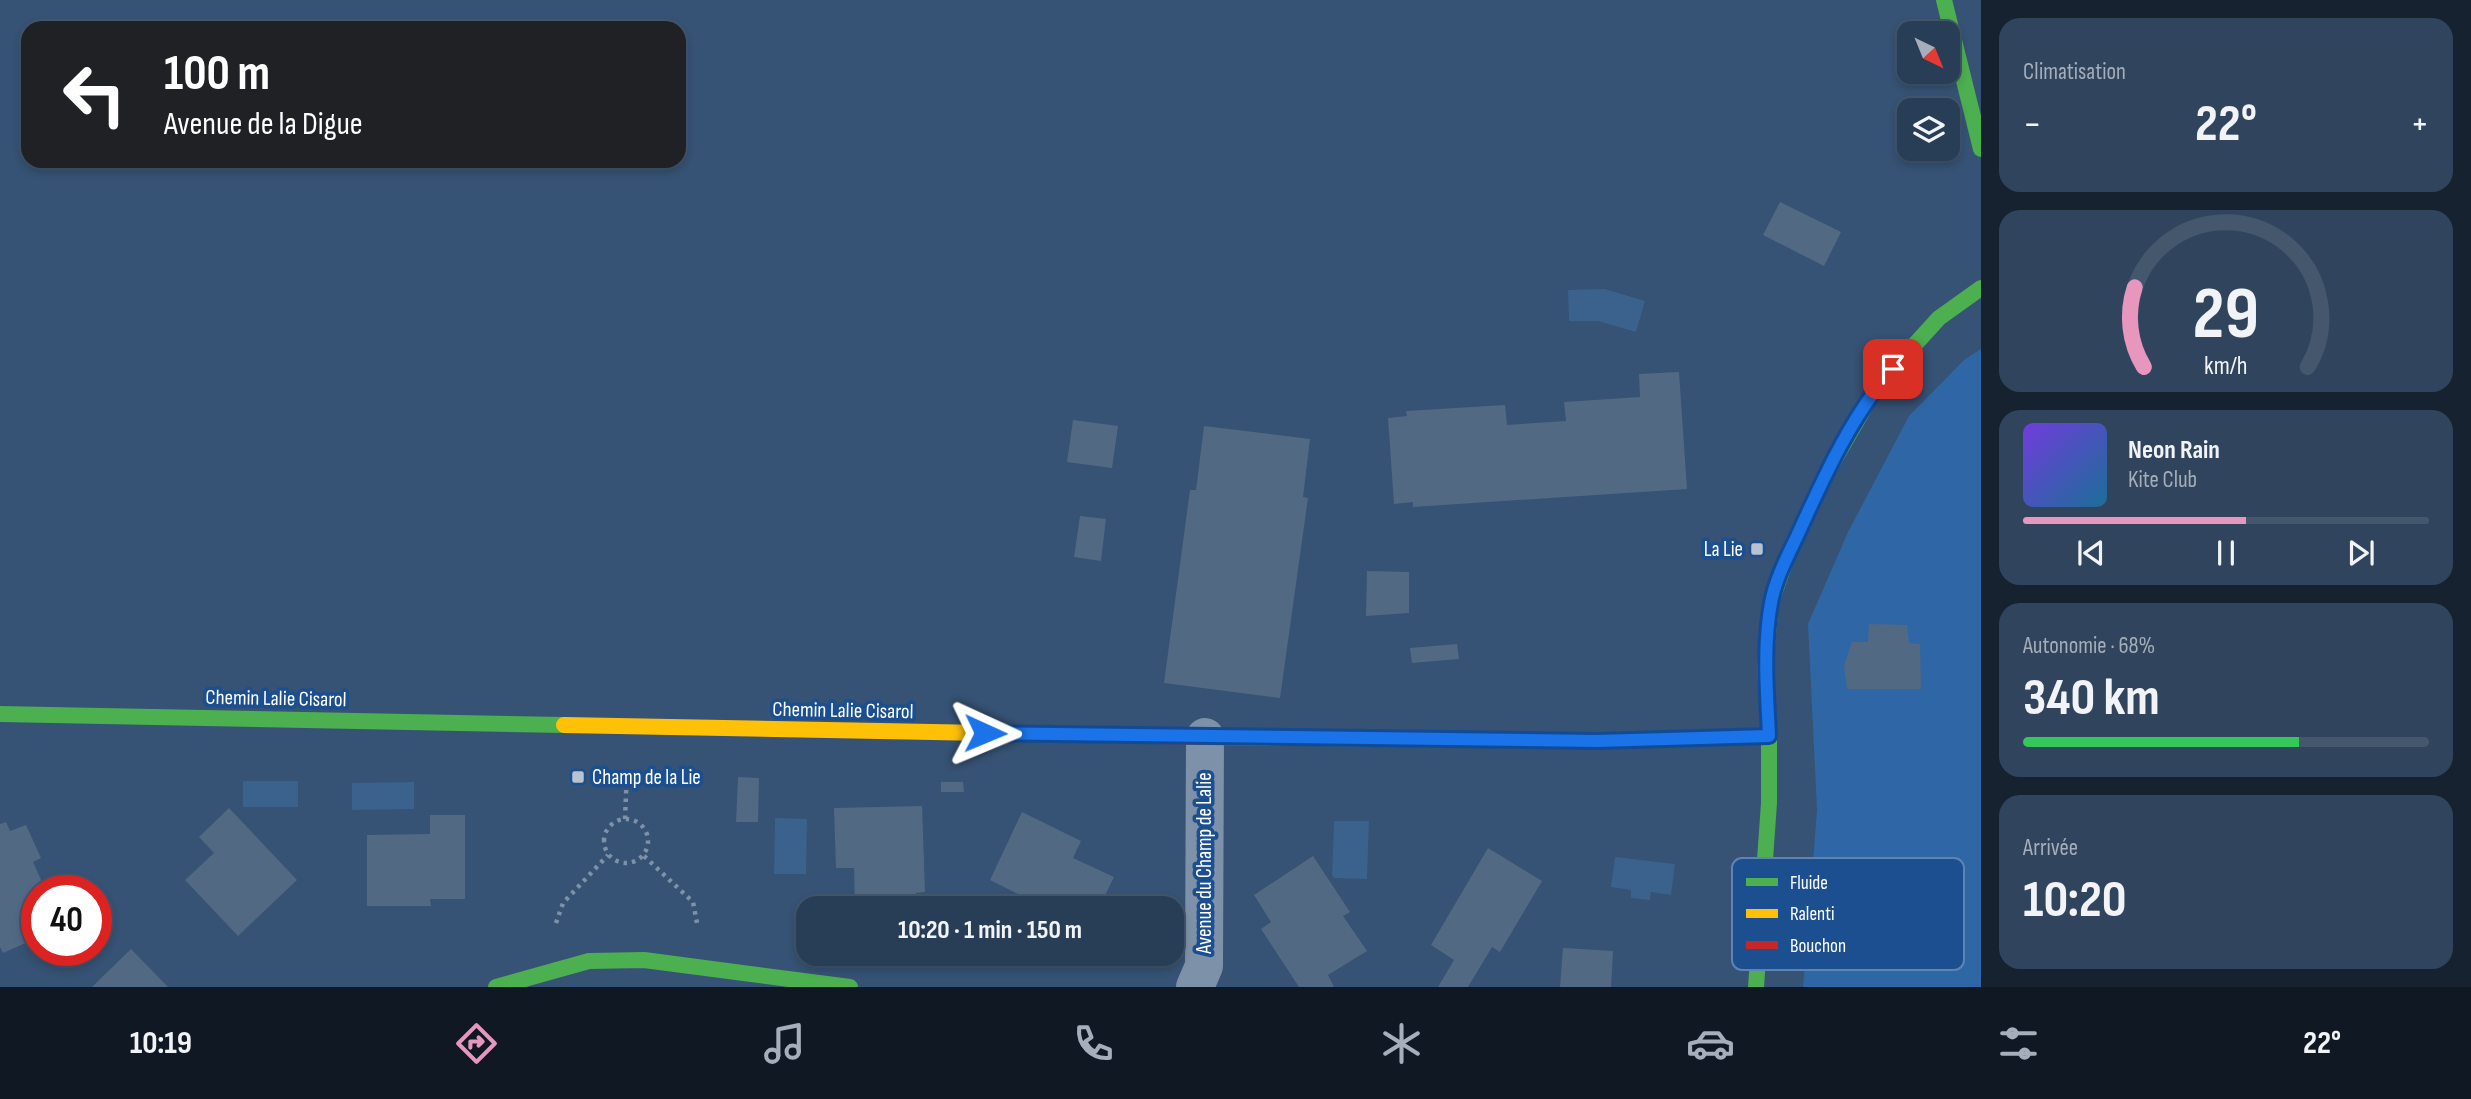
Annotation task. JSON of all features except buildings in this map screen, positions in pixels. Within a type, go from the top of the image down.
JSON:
[{"type":"street","points":[[1944,0],[1981,149]]},
{"type":"street","points":[[1765,858],[1769,803],[1769,736],[1765,667],[1771,602],[1789,552],[1822,481],[1877,386],[1939,318],[1981,288]]},
{"type":"street","name":"Chemin Lalie Cisarol","points":[[0,714],[1205,737],[1597,741],[1769,736]]},
{"type":"street","name":"Avenue du Champ de Lalie","points":[[1195,987],[1204,966],[1205,737]]},
{"type":"street","points":[[496,987],[589,961],[644,960],[849,987]]},
{"type":"path","points":[[625,819],[637,822],[646,831],[649,844],[643,856],[632,863],[619,863],[608,855],[604,844],[606,832],[613,822],[625,819]]},
{"type":"path","points":[[538,976],[563,903],[608,855]]},
{"type":"path","points":[[643,856],[693,902],[706,968]]},
{"type":"shaded area","points":[[1605,289],[1645,301],[1636,332],[1598,321],[1569,321],[1568,290]]},
{"type":"shaded area","points":[[1981,349],[1981,987],[1803,987],[1804,970],[1964,970],[1964,858],[1813,858],[1817,810],[1808,624],[1848,532],[1909,416],[1964,360]]},
{"type":"shaded area","points":[[243,781],[298,781],[298,807],[243,807]]},
{"type":"shaded area","points":[[414,782],[414,809],[352,810],[352,783]]},
{"type":"shaded area","points":[[775,818],[807,819],[806,874],[774,874]]},
{"type":"shaded area","points":[[1334,821],[1369,821],[1367,879],[1334,878],[1332,875]]},
{"type":"shaded area","points":[[1615,857],[1675,864],[1671,895],[1651,892],[1650,900],[1631,898],[1631,890],[1611,887]]},
{"type":"traffic: fast","points":[[1944,0],[1981,149]]},
{"type":"traffic: fast","points":[[1765,858],[1769,803],[1769,736],[1765,667],[1771,602],[1789,552],[1822,481],[1877,386],[1939,318],[1981,288]]},
{"type":"traffic: fast","points":[[0,714],[564,725]]},
{"type":"traffic: fast","points":[[1210,737],[1597,741],[1656,739]]},
{"type":"traffic: fast","points":[[496,987],[589,961],[644,960],[850,987]]},
{"type":"traffic: fast","points":[[1756,987],[1757,970]]},
{"type":"traffic: slow","points":[[564,725],[984,733]]},
{"type":"traffic: slow","points":[[1656,739],[1769,736]]},
{"type":"traffic: jam","points":[[984,733],[1210,737]]},
{"type":"place","name":"La Lie","points":[[1757,549]]},
{"type":"place","name":"Champ de la Lie","points":[[578,777]]},
{"type":"route","points":[[985,733],[1597,741],[1769,736],[1765,667],[1771,602],[1789,552],[1822,481],[1877,386],[1893,369]]}]
